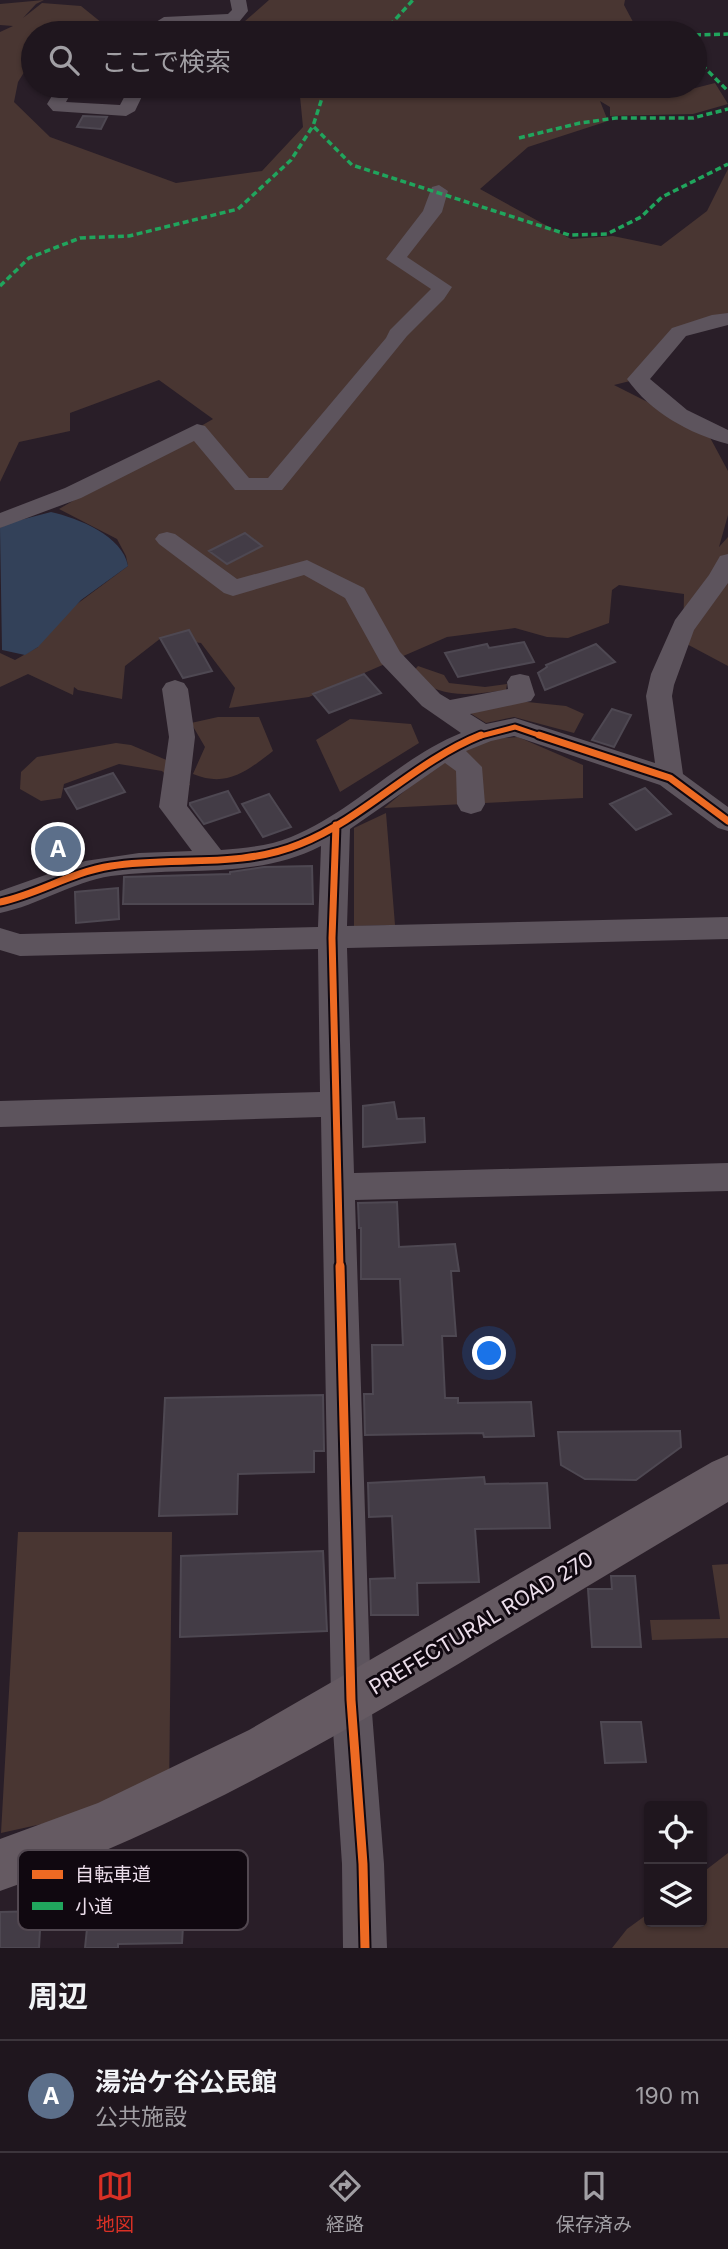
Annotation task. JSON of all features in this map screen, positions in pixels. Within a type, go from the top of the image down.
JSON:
[{"type":"main road","name":"PREFECTURAL ROAD 270","points":[[48,1850],[196,1785],[351,1700],[728,1477]]},
{"type":"main road","name":"PREFECTURAL ROAD 270","points":[[0,1865],[18,1859]]},
{"type":"street","points":[[162,0],[164,21]]},
{"type":"street","points":[[218,21],[233,19],[240,11],[238,0]]},
{"type":"street","points":[[59,98],[56,104],[59,107],[126,111],[132,98]]},
{"type":"street","points":[[0,521],[73,493],[197,431],[243,485],[274,485],[396,339],[397,334],[442,287],[396,259],[432,212],[439,191]]},
{"type":"street","points":[[728,319],[719,319],[679,332],[638,379],[658,400],[707,432],[728,437]]},
{"type":"street","points":[[167,539],[233,588],[307,566],[355,593],[390,657],[431,700],[482,734]]},
{"type":"street","points":[[670,778],[659,696],[661,683],[677,638],[694,611],[725,572],[728,561]]},
{"type":"street","points":[[446,710],[522,695],[520,682]]},
{"type":"street","points":[[176,690],[182,737],[173,807],[215,862]]},
{"type":"street","points":[[0,902],[95,869],[129,863],[215,862],[261,855],[300,844],[336,825],[446,750],[493,729],[514,727],[670,778],[728,821]]},
{"type":"street","points":[[446,750],[469,767],[471,804]]},
{"type":"street","points":[[336,825],[332,938],[351,1700],[363,1864],[365,1948]]},
{"type":"street","points":[[0,939],[20,945],[728,928]]},
{"type":"street","points":[[0,1114],[337,1104]]},
{"type":"street","points":[[339,1187],[728,1177]]},
{"type":"shaded area","points":[[44,0],[36,4],[23,18],[42,3],[81,6],[100,21],[21,21],[21,77],[14,102],[50,137],[176,183],[262,171],[303,127],[300,98],[707,98],[707,85],[715,83],[728,104],[693,114],[610,116],[610,107],[600,101],[608,121],[528,147],[480,189],[571,239],[613,236],[661,246],[707,211],[728,169],[728,321],[690,324],[642,378],[614,385],[707,432],[728,471],[728,515],[719,547],[728,537],[728,666],[683,642],[684,594],[619,585],[612,590],[609,623],[568,638],[547,637],[515,628],[447,637],[309,697],[229,708],[235,688],[201,643],[161,638],[125,666],[122,699],[74,687],[73,695],[28,674],[0,687],[0,653],[15,660],[38,647],[38,633],[128,566],[117,539],[59,509],[213,419],[159,380],[70,413],[70,431],[19,442],[0,482],[0,32],[13,26],[0,25],[0,4]]},
{"type":"shaded area","points":[[269,0],[625,0],[624,5],[633,21],[245,21]]},
{"type":"shaded area","points":[[418,666],[444,675],[449,683],[485,687],[507,684],[506,690],[467,694],[445,692],[411,674]]},
{"type":"shaded area","points":[[518,701],[566,706],[584,714],[574,733],[514,717],[486,723],[465,710]]},
{"type":"shaded area","points":[[218,717],[259,717],[273,751],[245,771],[226,778],[205,778],[193,774],[205,747],[191,723]]},
{"type":"shaded area","points":[[350,719],[411,724],[419,743],[340,792],[316,740]]},
{"type":"shaded area","points":[[518,737],[583,765],[583,798],[384,808],[465,741]]},
{"type":"shaded area","points":[[116,743],[131,745],[183,767],[190,785],[179,787],[162,771],[119,764],[64,784],[61,798],[41,801],[20,789],[21,772],[37,757]]},
{"type":"shaded area","points":[[386,813],[395,925],[354,926],[354,828]]},
{"type":"shaded area","points":[[18,1532],[172,1532],[169,1796],[1,1833]]},
{"type":"shaded area","points":[[728,1564],[728,1638],[652,1640],[650,1620],[720,1619],[712,1565]]},
{"type":"shaded area","points":[[728,1853],[728,1948],[612,1948],[627,1929],[644,1917],[644,1927],[707,1927],[707,1869]]},
{"type":"water","points":[[51,512],[86,524],[109,537],[124,555],[128,566],[81,600],[38,647],[25,655],[2,650],[0,528]]},
{"type":"building","points":[[83,116],[107,117],[101,129],[77,127]]},
{"type":"building","points":[[245,533],[262,546],[227,564],[209,551]]},
{"type":"building","points":[[189,630],[212,671],[183,678],[160,638]]},
{"type":"building","points":[[524,642],[534,662],[458,677],[445,653],[487,644],[489,648]]},
{"type":"building","points":[[596,644],[615,662],[545,690],[538,673],[547,667],[546,665]]},
{"type":"building","points":[[364,674],[381,693],[329,713],[313,694]]},
{"type":"building","points":[[612,709],[631,715],[614,747],[592,740]]},
{"type":"building","points":[[113,773],[125,792],[77,809],[65,789]]},
{"type":"building","points":[[645,788],[671,814],[636,830],[610,804]]},
{"type":"building","points":[[228,791],[240,812],[204,824],[190,803]]},
{"type":"building","points":[[269,794],[291,827],[263,837],[242,804]]},
{"type":"building","points":[[312,866],[313,904],[123,904],[124,877],[230,874],[264,867]]},
{"type":"building","points":[[118,888],[119,919],[76,923],[75,892]]},
{"type":"building","points":[[394,1102],[397,1119],[424,1118],[425,1142],[363,1147],[363,1106]]},
{"type":"building","points":[[397,1202],[399,1247],[455,1244],[459,1271],[451,1271],[456,1336],[442,1336],[445,1398],[458,1398],[458,1403],[531,1402],[534,1436],[484,1437],[483,1433],[365,1435],[364,1394],[373,1394],[372,1345],[403,1345],[400,1279],[361,1279],[358,1203]]},
{"type":"building","points":[[323,1395],[324,1451],[314,1451],[314,1472],[238,1474],[237,1514],[159,1516],[165,1398]]},
{"type":"building","points":[[680,1431],[681,1447],[636,1480],[585,1479],[561,1465],[558,1432]]},
{"type":"building","points":[[484,1477],[485,1484],[547,1483],[550,1528],[475,1529],[479,1582],[417,1583],[418,1615],[371,1615],[370,1579],[395,1578],[392,1516],[369,1517],[368,1483]]},
{"type":"building","points":[[323,1551],[327,1631],[180,1637],[181,1556]]},
{"type":"building","points":[[611,1576],[635,1576],[641,1647],[592,1647],[588,1589],[612,1589]]},
{"type":"building","points":[[601,1722],[641,1722],[646,1762],[605,1763]]},
{"type":"building","points":[[0,1912],[18,1912],[18,1930],[40,1930],[39,1948],[0,1948]]},
{"type":"building","points":[[87,1930],[183,1930],[182,1943],[118,1944],[118,1948],[85,1948]]},
{"type":"marked path","points":[[394,21],[413,0]]},
{"type":"marked path","points":[[707,35],[728,34]]},
{"type":"marked path","points":[[707,70],[728,91]]},
{"type":"marked path","points":[[322,98],[313,126],[352,165],[569,235],[607,234],[641,217],[662,197],[728,164]]},
{"type":"marked path","points":[[519,138],[580,123],[616,118],[693,118],[728,109]]},
{"type":"marked path","points":[[0,286],[29,258],[80,238],[129,236],[238,209],[291,160],[313,126]]},
{"type":"cycle path","points":[[0,902],[85,871],[112,866],[221,861],[275,853],[328,830],[430,760],[457,745],[485,733],[515,727],[670,778],[728,821]]},
{"type":"cycle path","points":[[336,825],[332,938],[351,1700],[363,1864],[365,1948]]},
{"type":"place","name":"湯治ケ谷公民館","points":[[58,849]]}]
